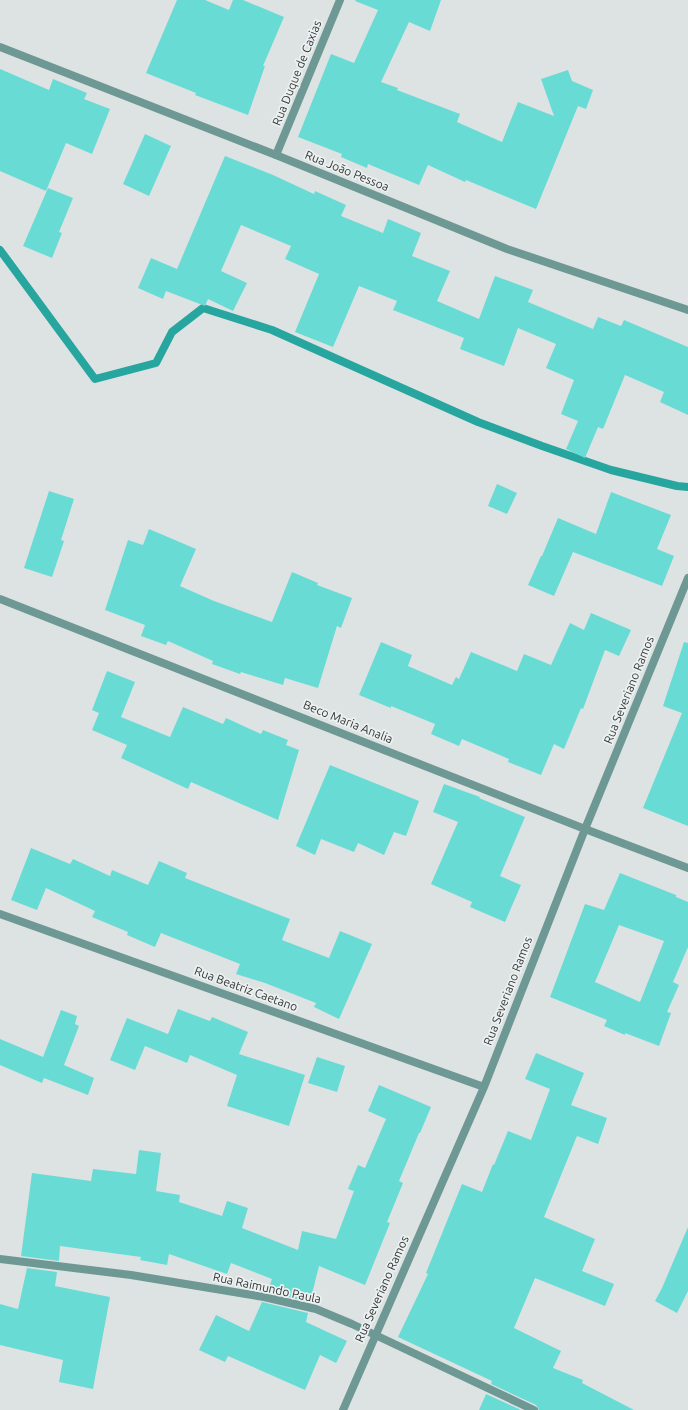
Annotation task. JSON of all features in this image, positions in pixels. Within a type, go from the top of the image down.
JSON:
[{"type":"street","name":"Rua Duque de Caxias","points":[[276,154],[340,0]]},
{"type":"street","name":"Rua João Pessoa","points":[[0,47],[276,154],[507,249],[688,310]]},
{"type":"street","name":"Rua Severiano Ramos","points":[[343,1410],[484,1087],[585,829],[688,578]]},
{"type":"street","name":"Beco Maria Analia","points":[[0,598],[585,829],[688,868]]},
{"type":"street","name":"Rua Beatriz Caetano","points":[[0,914],[484,1087]]},
{"type":"street","name":"Rua Raimundo Paula","points":[[0,1259],[131,1275],[264,1297],[316,1309],[352,1324],[534,1410]]},
{"type":"building","points":[[177,0],[205,0],[229,10],[233,0],[243,0],[284,17],[263,66],[265,66],[248,115],[195,95],[196,93],[146,73]]},
{"type":"building","points":[[441,0],[430,31],[409,22],[381,82],[398,88],[397,90],[460,114],[457,122],[502,142],[518,102],[554,116],[541,79],[568,70],[572,81],[593,90],[586,109],[578,106],[536,209],[466,180],[465,182],[428,165],[419,185],[368,164],[367,168],[341,157],[342,154],[298,137],[331,54],[354,63],[378,10],[355,1]]},
{"type":"building","points":[[0,69],[49,90],[53,79],[87,93],[84,99],[110,109],[92,154],[66,143],[46,191],[0,171]]},
{"type":"building","points":[[145,134],[171,146],[149,196],[123,184]]},
{"type":"building","points":[[225,156],[273,175],[314,194],[315,191],[346,205],[341,216],[383,233],[388,219],[421,233],[412,256],[450,271],[437,301],[479,319],[495,276],[533,290],[528,302],[593,329],[598,317],[621,326],[624,320],[688,347],[688,415],[660,402],[664,392],[625,375],[603,429],[598,427],[585,458],[566,449],[578,421],[561,414],[574,380],[546,368],[556,344],[518,328],[504,366],[460,349],[464,338],[393,310],[397,301],[359,286],[333,347],[295,332],[319,274],[285,259],[291,246],[241,225],[221,271],[247,283],[233,311],[208,299],[205,306],[166,291],[163,299],[138,288],[151,258],[177,269]]},
{"type":"building","points":[[48,188],[73,198],[59,232],[62,233],[52,258],[23,246]]},
{"type":"building","points":[[497,484],[517,493],[507,514],[488,506]]},
{"type":"building","points":[[49,491],[74,499],[61,540],[64,541],[52,577],[24,568]]},
{"type":"building","points":[[611,492],[671,515],[657,549],[674,556],[662,586],[573,552],[554,596],[528,585],[558,518],[596,534]]},
{"type":"building","points":[[149,529],[196,549],[180,586],[214,601],[272,622],[292,572],[318,583],[317,585],[352,598],[341,628],[337,626],[318,688],[285,678],[283,685],[241,672],[240,674],[212,664],[213,661],[168,641],[166,645],[141,636],[145,625],[105,610],[128,540],[143,545]]},
{"type":"building","points":[[591,613],[631,630],[619,656],[605,650],[583,709],[581,708],[564,749],[554,744],[541,775],[508,762],[509,759],[462,739],[459,746],[431,734],[435,724],[359,695],[381,642],[412,655],[408,666],[452,685],[456,677],[459,679],[471,652],[517,671],[524,654],[551,665],[570,623],[584,630]]},
{"type":"building","points":[[684,642],[688,643],[688,826],[643,808],[682,713],[663,706]]},
{"type":"building","points":[[107,671],[135,682],[121,717],[170,737],[183,707],[223,724],[226,718],[261,734],[263,730],[288,740],[286,745],[299,750],[278,820],[191,782],[188,789],[121,758],[127,745],[92,730],[99,713],[92,710]]},
{"type":"building","points":[[330,765],[419,801],[406,836],[394,832],[384,855],[358,843],[354,852],[321,839],[315,855],[296,846]]},
{"type":"building","points":[[444,784],[480,797],[479,798],[525,817],[500,876],[521,885],[505,922],[470,907],[472,902],[431,884],[458,822],[433,812]]},
{"type":"building","points":[[31,848],[70,864],[73,859],[110,876],[112,870],[148,885],[159,861],[187,873],[185,878],[290,919],[282,940],[329,958],[340,931],[372,944],[339,1019],[314,1007],[316,1003],[265,983],[236,974],[240,964],[161,933],[155,947],[127,935],[128,932],[92,917],[95,911],[46,888],[37,910],[11,900]]},
{"type":"building","points":[[620,873],[676,895],[676,897],[688,902],[688,947],[673,982],[679,985],[667,1012],[671,1013],[659,1046],[625,1033],[625,1035],[604,1026],[607,1020],[550,997],[585,904],[604,910]],"holes":[[[619,925],[664,941],[640,1002],[595,982]]]},
{"type":"building","points":[[178,1009],[210,1021],[212,1017],[248,1032],[239,1054],[305,1075],[289,1126],[227,1106],[237,1075],[190,1055],[187,1063],[145,1046],[135,1070],[110,1060],[127,1018],[168,1034]]},
{"type":"building","points":[[61,1010],[77,1016],[75,1024],[79,1026],[64,1065],[94,1078],[88,1095],[44,1078],[42,1083],[0,1065],[0,1039],[43,1057]]},
{"type":"building","points":[[536,1053],[584,1073],[571,1105],[607,1118],[598,1144],[577,1136],[544,1217],[595,1239],[582,1271],[614,1284],[605,1306],[535,1278],[514,1328],[561,1351],[553,1368],[583,1380],[582,1383],[634,1410],[539,1410],[536,1405],[491,1384],[492,1381],[398,1337],[428,1274],[426,1273],[462,1184],[482,1192],[508,1131],[531,1140],[550,1089],[525,1079]]},
{"type":"building","points":[[317,1057],[345,1066],[337,1092],[308,1083]]},
{"type":"building","points":[[379,1085],[431,1107],[399,1181],[403,1183],[387,1222],[390,1223],[365,1285],[319,1266],[310,1302],[267,1292],[272,1279],[231,1263],[227,1274],[169,1254],[167,1265],[140,1260],[141,1257],[60,1246],[59,1261],[21,1256],[32,1173],[91,1181],[93,1169],[136,1174],[139,1150],[161,1153],[156,1191],[180,1195],[179,1202],[222,1216],[227,1201],[248,1208],[242,1228],[298,1250],[302,1231],[336,1239],[354,1191],[348,1189],[358,1165],[365,1168],[386,1119],[368,1111]]},
{"type":"building","points":[[688,1227],[688,1291],[677,1313],[655,1301]]},
{"type":"building","points":[[27,1268],[57,1272],[55,1286],[110,1297],[93,1389],[59,1382],[63,1360],[0,1345],[0,1304],[18,1309]]},
{"type":"building","points":[[262,1302],[308,1313],[306,1322],[347,1341],[336,1363],[320,1355],[305,1390],[228,1356],[225,1362],[199,1350],[216,1315],[249,1331]]},
{"type":"building","points":[[486,1394],[521,1410],[479,1410]]},
{"type":"waterway","points":[[0,250],[95,379],[156,363],[172,332],[203,308],[272,330],[478,422],[542,446],[611,470],[677,486],[688,487]]}]
